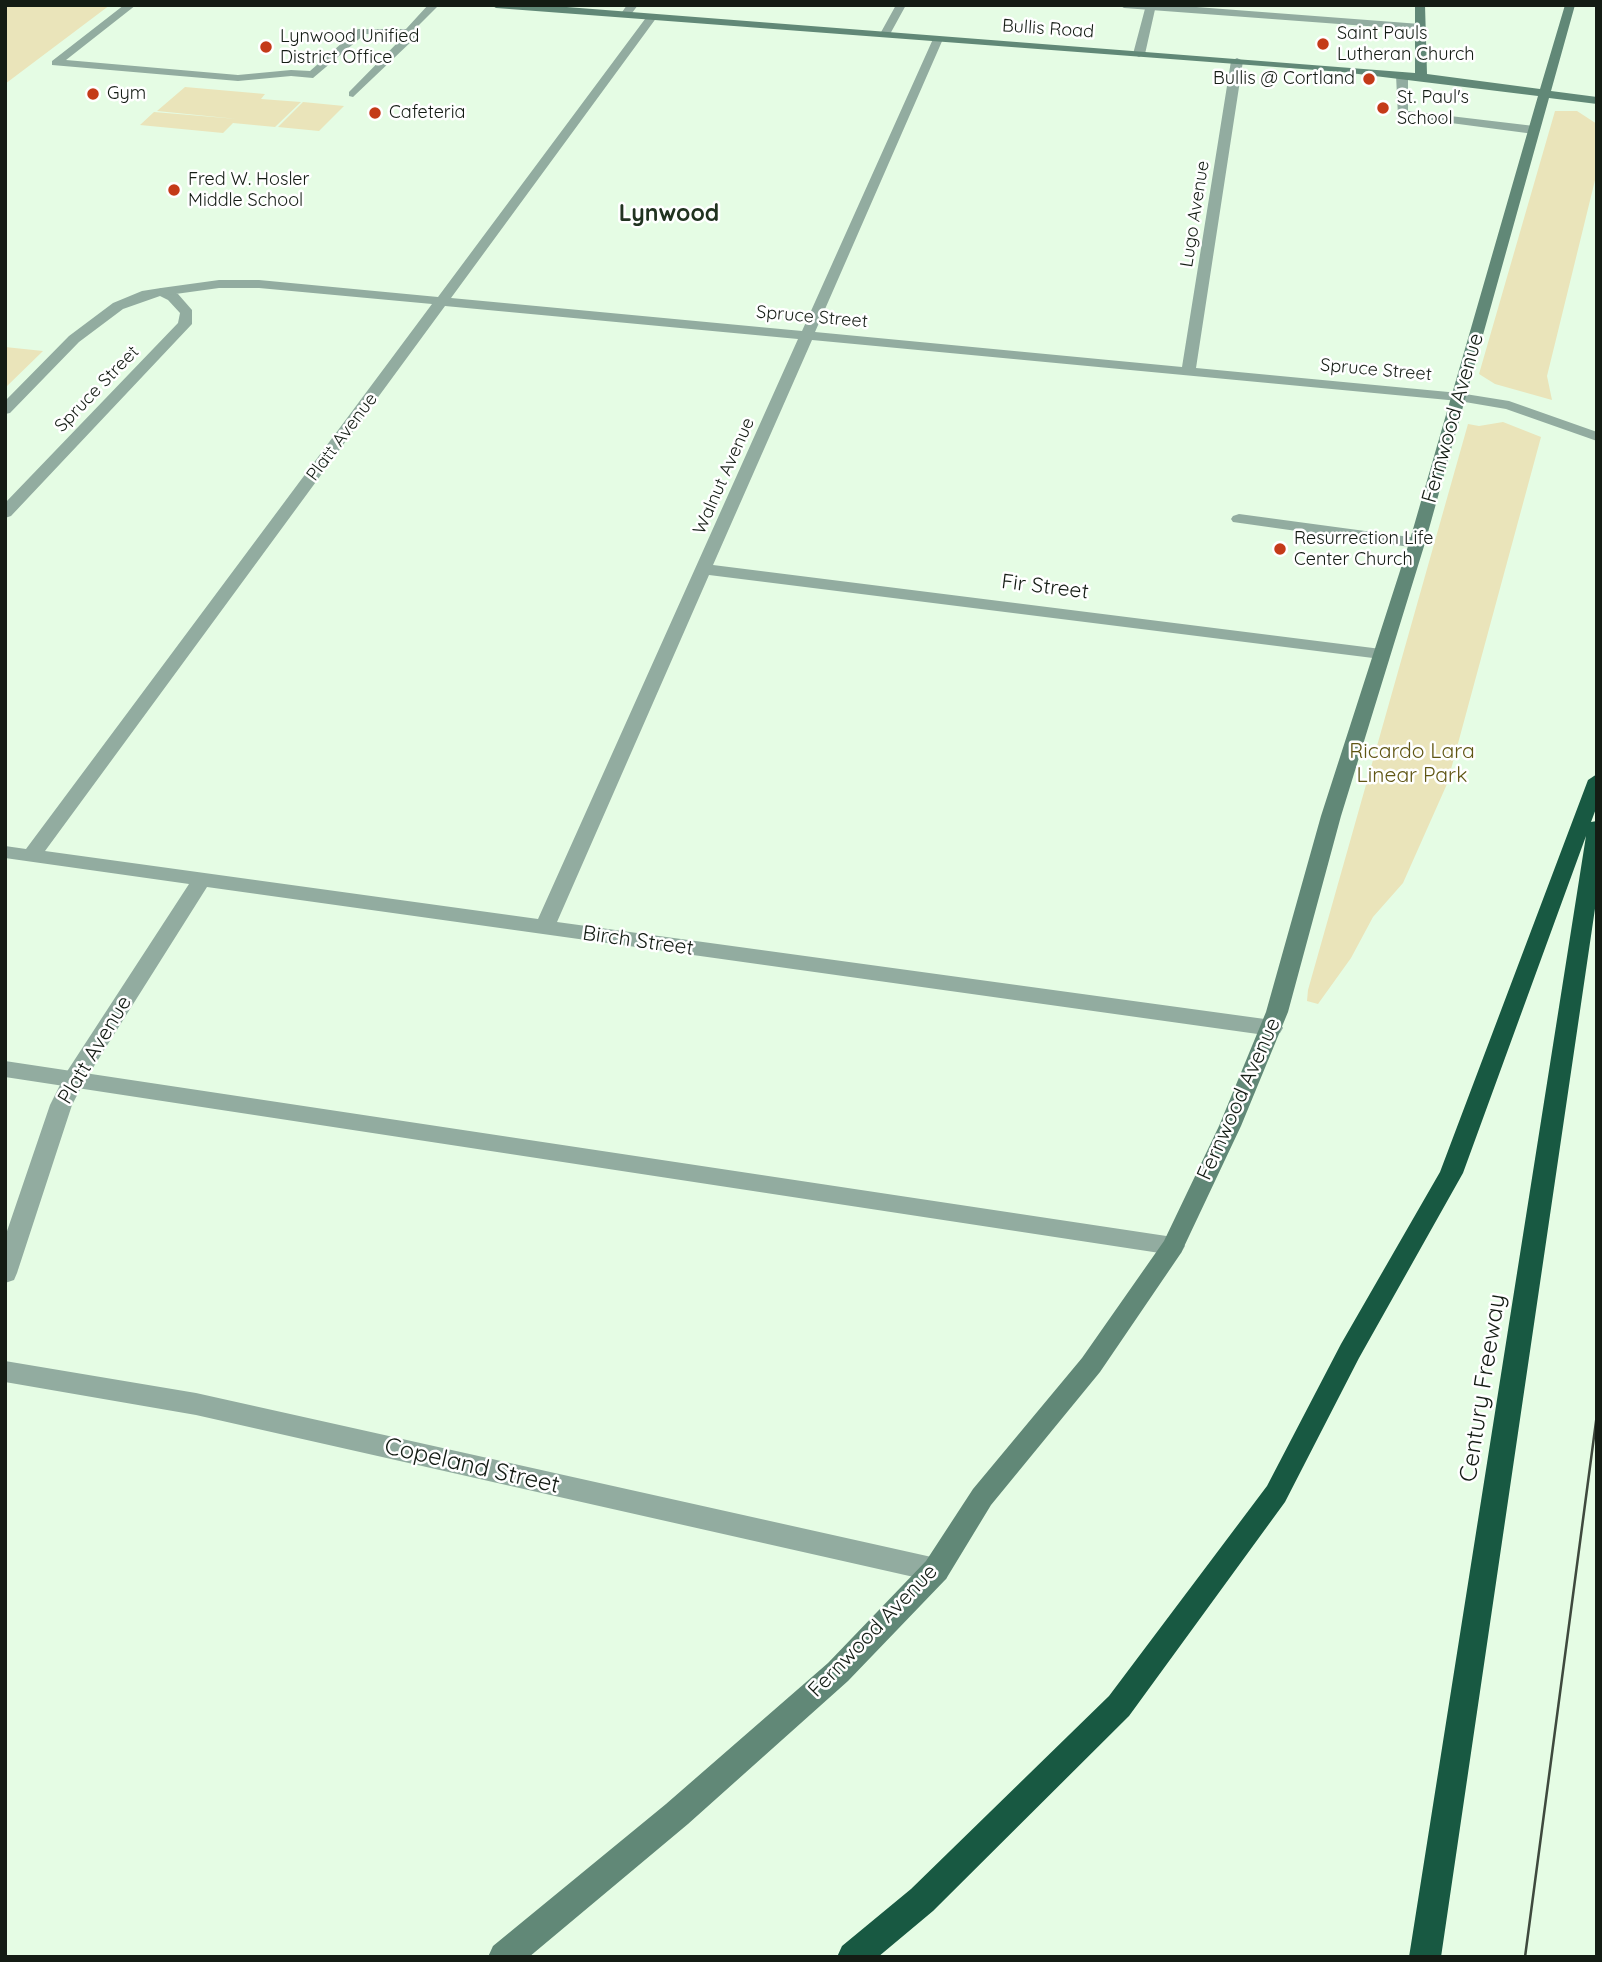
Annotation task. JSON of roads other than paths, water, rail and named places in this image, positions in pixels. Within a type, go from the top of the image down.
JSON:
[{"type":"highway","points":[[853,1957],[922,1900],[1119,1706],[1276,1494],[1350,1351],[1451,1173],[1597,780]]},
{"type":"highway","name":"Century Freeway","points":[[1425,1957],[1597,827]]},
{"type":"street","points":[[131,5],[56,63],[238,78],[291,73],[313,75],[362,31],[413,32]]},
{"type":"street","points":[[413,32],[412,26],[434,5]]},
{"type":"street","name":"Bullis Road","points":[[496,5],[629,10],[652,17],[1402,75],[1597,101]]},
{"type":"street","points":[[886,34],[901,5]]},
{"type":"street","points":[[1124,5],[1282,11],[1420,27]]},
{"type":"street","points":[[1420,5],[1421,77]]},
{"type":"street","name":"Fernwood Avenue","points":[[504,1957],[677,1814],[818,1690],[936,1570],[982,1497],[1091,1365],[1173,1246],[1230,1126],[1272,1028],[1331,816],[1417,543],[1570,5]]},
{"type":"street","points":[[1139,54],[1151,6]]},
{"type":"street","name":"Platt Avenue","points":[[31,856],[652,17]]},
{"type":"street","points":[[354,94],[413,32]]},
{"type":"street","name":"Walnut Avenue","points":[[544,928],[938,39]]},
{"type":"street","name":"Lugo Avenue","points":[[1188,372],[1237,61]]},
{"type":"street","points":[[1402,75],[1402,114],[1534,130]]},
{"type":"street","name":"Spruce Street","points":[[5,410],[97,319],[118,306],[147,294],[248,283],[1459,397]]},
{"type":"street","name":"Spruce Street","points":[[5,513],[185,324],[187,313],[182,304],[161,292]]},
{"type":"street","points":[[1459,397],[1509,405],[1597,437]]},
{"type":"street","points":[[1239,519],[1417,543]]},
{"type":"street","name":"Fir Street","points":[[703,569],[1381,654]]},
{"type":"street","name":"Birch Street","points":[[5,852],[1272,1028]]},
{"type":"street","name":"Platt Avenue","points":[[5,1273],[49,1136],[74,1079],[201,881]]},
{"type":"street","points":[[5,1069],[1173,1246]]},
{"type":"street","name":"Copeland Street","points":[[5,1371],[197,1404],[936,1570]]},
{"type":"tram line","points":[[1525,1957],[1597,1414]]},
{"type":"place","name":"Saint Pauls Lutheran Church","points":[[1323,44]]},
{"type":"place","name":"Lynwood Unified District Office","points":[[266,47]]},
{"type":"place","name":"Bullis @ Cortland","points":[[1369,79]]},
{"type":"place","name":"Gym","points":[[93,94]]},
{"type":"place","name":"St. Paul's School","points":[[1383,108]]},
{"type":"place","name":"Cafeteria","points":[[375,113]]},
{"type":"place","name":"Fred W. Hosler Middle School","points":[[174,190]]},
{"type":"place","name":"Resurrection Life Center Church","points":[[1280,549]]},
{"type":"district","name":"Lynwood","points":[[669,214]]},
{"type":"park label","name":"Ricardo Lara Linear Park","points":[[1412,764]]}]
